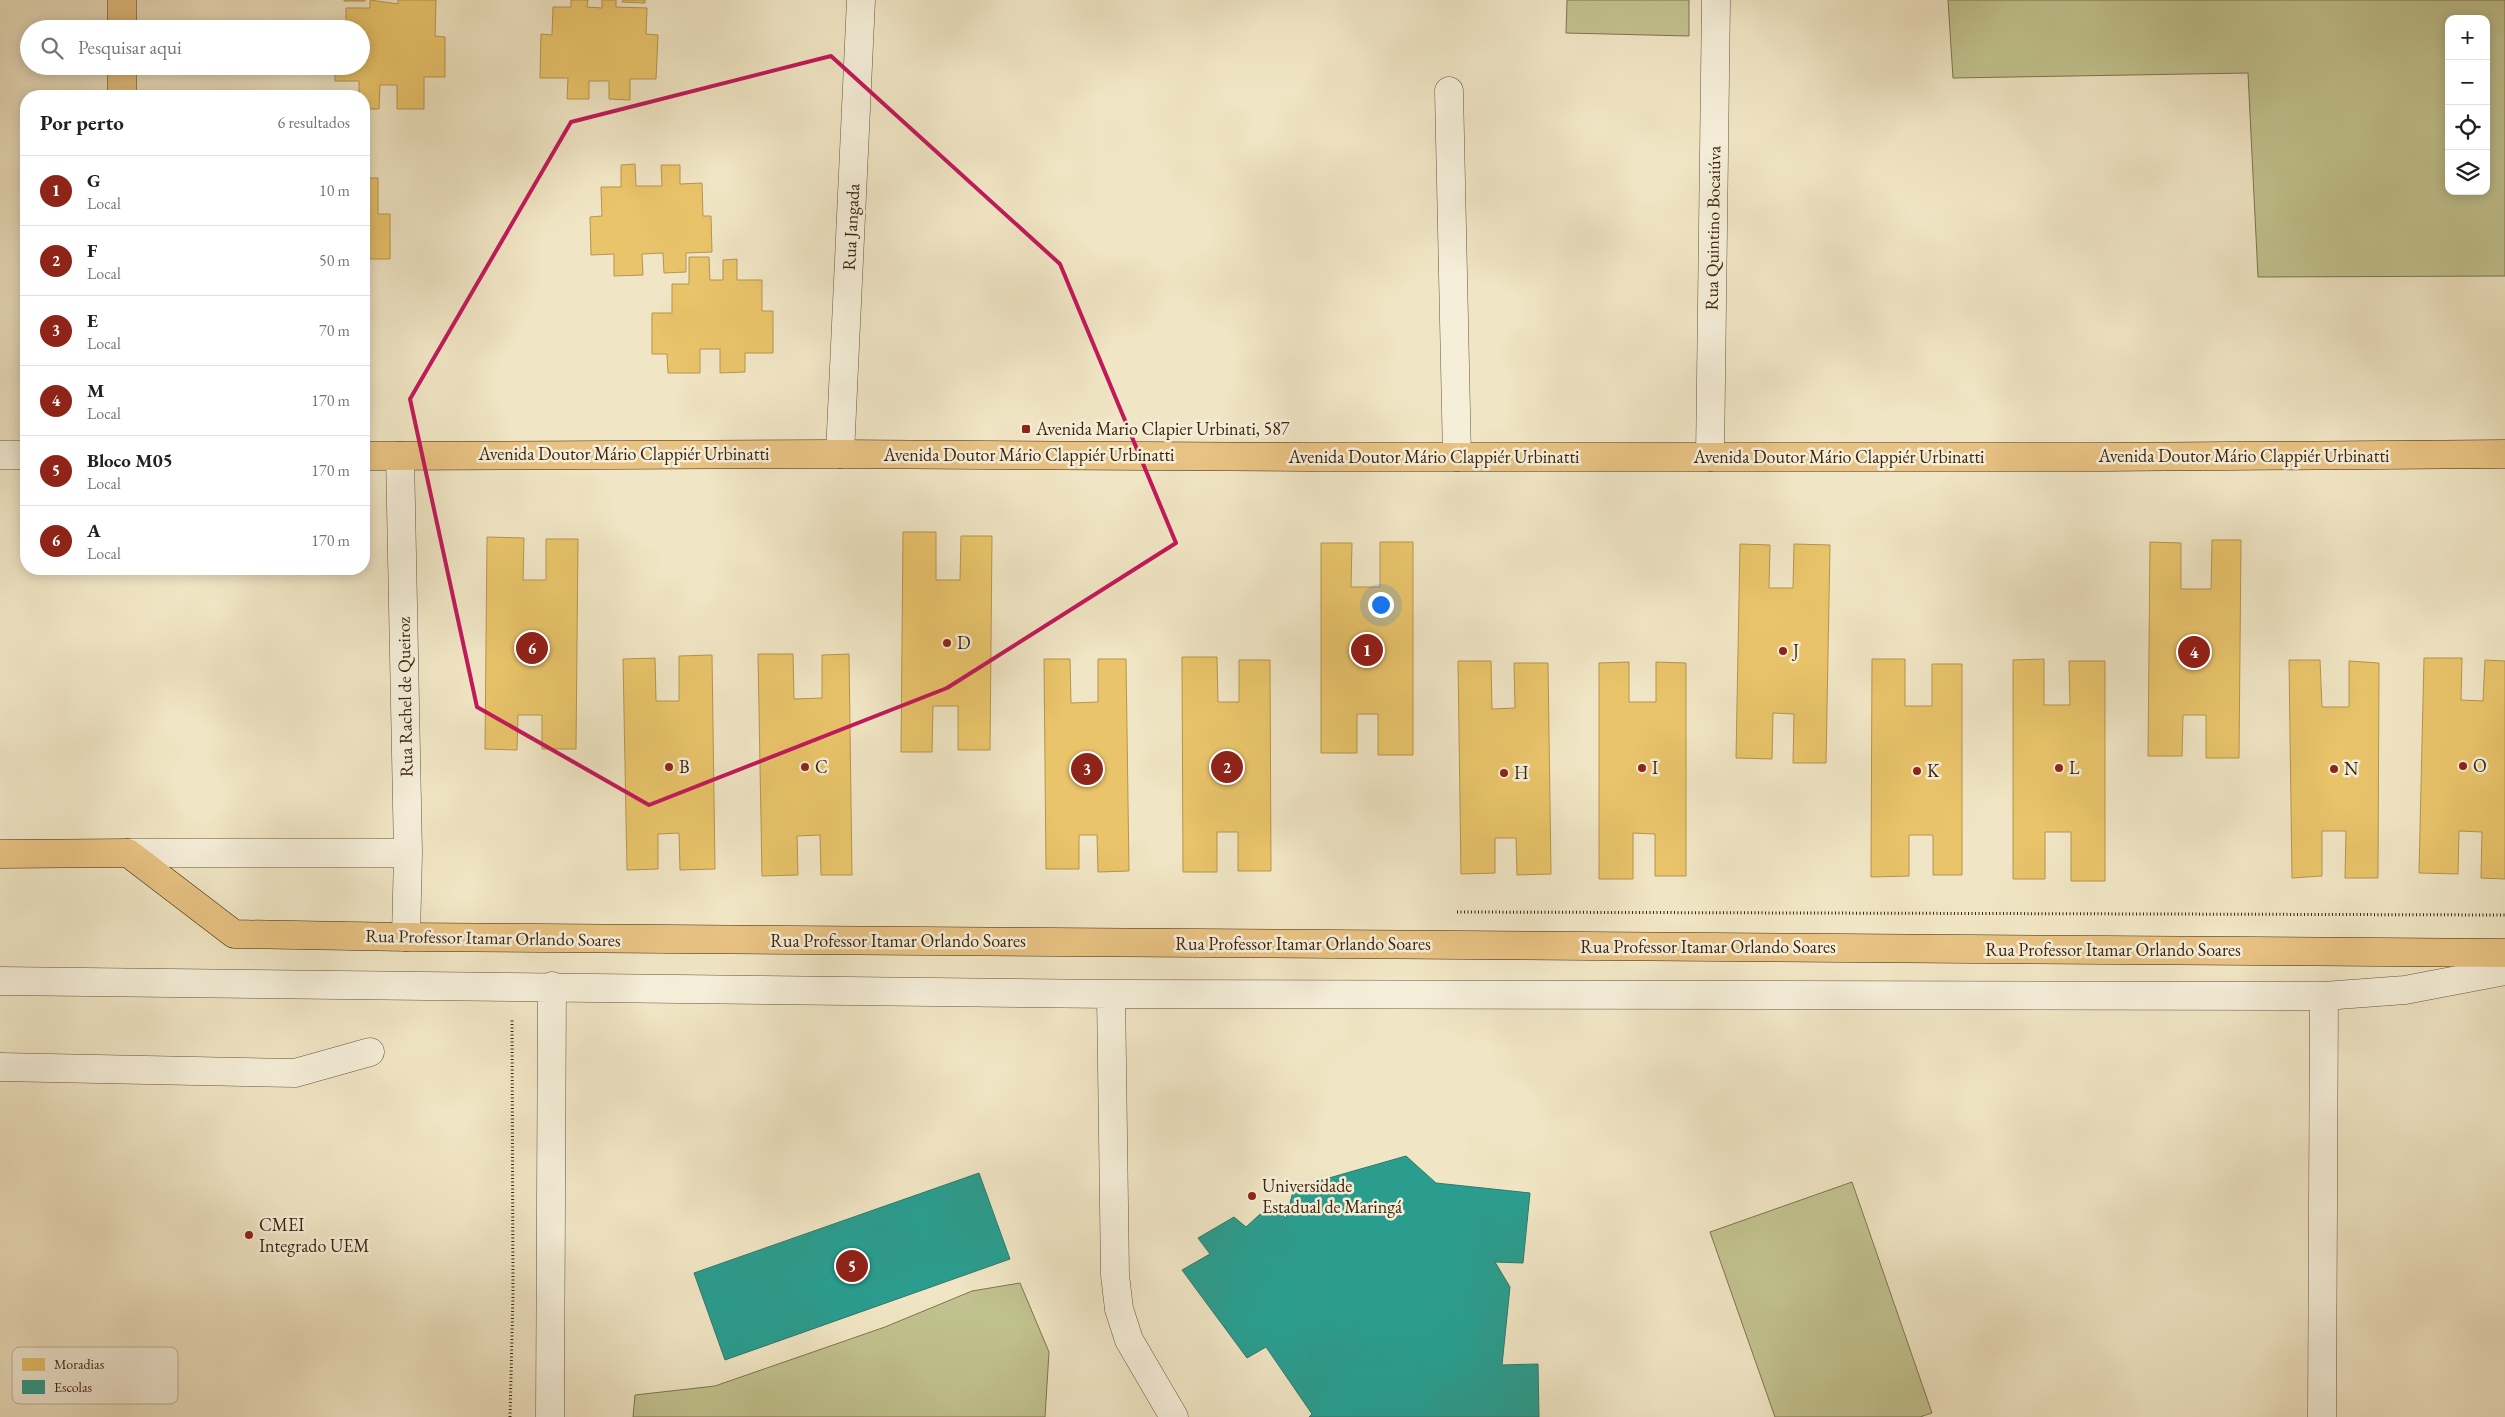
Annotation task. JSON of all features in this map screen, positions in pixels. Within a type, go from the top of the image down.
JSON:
[{"type":"main road","points":[[122,0],[122,20]]},
{"type":"main road","points":[[122,75],[122,90]]},
{"type":"main road","name":"Avenida Doutor Mário Clappiér Urbinatti","points":[[370,456],[840,454],[1710,457],[2505,454]]},
{"type":"main road","points":[[0,854],[128,853]]},
{"type":"main road","name":"Rua Professor Itamar Orlando Soares","points":[[128,853],[234,934],[406,938],[2505,953]]},
{"type":"street","name":"Rua Jangada","points":[[840,454],[861,0]]},
{"type":"street","name":"Rua Quintino Bocaiúva","points":[[1710,457],[1716,0]]},
{"type":"street","points":[[1449,91],[1457,457]]},
{"type":"street","points":[[0,454],[20,455]]},
{"type":"street","name":"Rua Rachel de Queiroz","points":[[400,456],[408,852],[406,938]]},
{"type":"street","points":[[128,853],[408,852]]},
{"type":"street","points":[[0,981],[1111,994],[2324,996],[2405,990],[2505,971]]},
{"type":"street","points":[[550,1417],[552,986]]},
{"type":"street","points":[[1111,994],[1115,1266],[1119,1309],[1129,1340],[1174,1417]]},
{"type":"street","points":[[2322,1417],[2324,996]]},
{"type":"street","points":[[0,1067],[295,1072],[370,1052]]},
{"type":"path","points":[[510,1417],[513,1294],[512,986]]},
{"type":"highlighted area","points":[[831,56],[1060,264],[1176,543],[947,688],[649,805],[477,707],[410,399],[571,122]]},
{"type":"green space","points":[[1567,0],[1689,0],[1689,36],[1566,33]]},
{"type":"green space","points":[[1948,0],[2505,0],[2505,276],[2258,277],[2248,73],[1953,78]]},
{"type":"green space","points":[[1852,1182],[1932,1413],[1920,1417],[1775,1417],[1710,1232]]},
{"type":"green space","points":[[1020,1283],[1049,1352],[1045,1417],[633,1417],[635,1395],[715,1386],[885,1327],[972,1291]]},
{"type":"building: Moradias","points":[[365,0],[365,1],[344,1]]},
{"type":"building: Moradias","points":[[370,0],[398,4],[398,0],[436,0],[435,36],[445,37],[445,77],[424,77],[424,109],[397,109],[397,85],[380,85],[379,109],[370,109],[370,90],[359,90],[359,81],[335,81],[335,75],[370,75],[370,20],[346,20],[346,8],[370,8]]},
{"type":"building: Moradias","points":[[571,0],[588,0],[587,7],[602,8],[602,0],[616,0],[616,7],[647,8],[646,34],[658,35],[656,79],[630,79],[630,100],[609,99],[609,81],[589,81],[589,99],[567,99],[568,78],[540,78],[541,34],[552,35],[553,7],[571,7]]},
{"type":"building: Moradias","points":[[623,0],[645,0],[645,3],[622,2]]},
{"type":"building: Moradias","points":[[635,164],[636,186],[662,186],[661,165],[680,165],[680,184],[702,183],[703,216],[711,216],[712,252],[686,253],[686,272],[664,273],[663,253],[642,254],[643,275],[614,276],[614,254],[591,255],[590,217],[602,216],[601,187],[621,187],[621,165]]},
{"type":"building: Moradias","points":[[370,178],[378,178],[378,214],[390,214],[390,259],[370,259]]},
{"type":"building: Moradias","points":[[689,257],[709,257],[710,280],[723,280],[723,260],[737,259],[737,280],[762,280],[762,311],[773,311],[773,353],[745,353],[745,372],[720,373],[720,349],[700,349],[700,373],[668,373],[667,354],[652,354],[652,313],[672,313],[672,284],[689,284]]},
{"type":"building: Moradias","name":"D","points":[[903,532],[936,532],[936,580],[960,580],[961,536],[992,536],[990,750],[958,750],[958,706],[933,706],[932,752],[901,752]]},
{"type":"building: Moradias","points":[[487,537],[524,538],[523,580],[546,580],[546,539],[578,539],[576,749],[542,749],[542,715],[518,715],[517,750],[485,749]]},
{"type":"building: Moradias","points":[[2212,540],[2241,540],[2239,758],[2206,758],[2206,715],[2183,715],[2182,756],[2148,756],[2150,542],[2181,543],[2181,589],[2211,589]]},
{"type":"building: Moradias","points":[[1380,542],[1413,542],[1413,755],[1378,755],[1378,714],[1357,714],[1357,753],[1321,753],[1321,543],[1352,543],[1351,587],[1380,587]]},
{"type":"building: Moradias","name":"J","points":[[1740,544],[1770,545],[1769,588],[1793,588],[1794,544],[1830,545],[1826,763],[1793,763],[1794,714],[1773,713],[1772,759],[1736,758]]},
{"type":"building: Moradias","name":"C","points":[[758,654],[793,654],[794,699],[822,698],[822,655],[849,654],[852,875],[821,875],[820,835],[797,836],[798,875],[762,876]]},
{"type":"building: Moradias","name":"B","points":[[712,655],[715,869],[680,870],[679,833],[658,834],[658,869],[627,870],[623,659],[655,658],[656,701],[679,701],[679,656]]},
{"type":"building: Moradias","points":[[1182,657],[1217,657],[1218,702],[1239,702],[1239,660],[1270,660],[1271,871],[1238,871],[1238,832],[1217,832],[1217,872],[1183,872]]},
{"type":"building: Moradias","name":"O","points":[[2424,658],[2462,658],[2461,700],[2483,701],[2485,660],[2505,661],[2505,879],[2481,878],[2482,832],[2459,831],[2458,874],[2419,873]]},
{"type":"building: Moradias","points":[[1044,659],[1070,659],[1071,703],[1098,702],[1098,659],[1126,659],[1129,871],[1098,872],[1097,835],[1079,835],[1079,869],[1046,869]]},
{"type":"building: Moradias","name":"K","points":[[1872,659],[1905,659],[1905,706],[1932,706],[1932,664],[1962,664],[1962,875],[1933,875],[1933,835],[1909,835],[1909,876],[1871,877]]},
{"type":"building: Moradias","name":"L","points":[[2044,659],[2044,705],[2070,705],[2069,661],[2105,661],[2105,881],[2071,881],[2071,832],[2045,832],[2045,879],[2013,879],[2013,660]]},
{"type":"building: Moradias","name":"N","points":[[2289,660],[2320,660],[2322,707],[2349,707],[2349,661],[2379,663],[2378,878],[2345,878],[2346,831],[2322,831],[2322,876],[2292,878]]},
{"type":"building: Moradias","name":"H","points":[[1458,661],[1491,661],[1492,709],[1515,708],[1514,663],[1548,663],[1551,874],[1517,875],[1516,838],[1495,838],[1495,873],[1461,874]]},
{"type":"building: Moradias","name":"I","points":[[1629,662],[1629,702],[1656,702],[1656,662],[1686,663],[1686,876],[1655,876],[1655,834],[1633,833],[1633,879],[1599,879],[1599,663]]},
{"type":"building: Escolas","points":[[1406,1156],[1436,1183],[1530,1193],[1523,1263],[1495,1262],[1510,1287],[1502,1365],[1538,1364],[1539,1417],[1309,1417],[1312,1414],[1266,1347],[1247,1358],[1182,1270],[1210,1254],[1198,1238],[1234,1217],[1246,1227],[1270,1205],[1286,1218],[1294,1188]]},
{"type":"building: Escolas","points":[[979,1173],[1010,1259],[725,1360],[694,1273]]},
{"type":"place","name":"Avenida Mario Clapier Urbinati, 587","points":[[1026,429]]},
{"type":"place","name":"D","points":[[947,643]]},
{"type":"place","name":"A","points":[[532,648]]},
{"type":"place","name":"G","points":[[1367,650]]},
{"type":"place","name":"J","points":[[1783,651]]},
{"type":"place","name":"M","points":[[2194,652]]},
{"type":"place","name":"O","points":[[2463,766]]},
{"type":"place","name":"B","points":[[669,767]]},
{"type":"place","name":"C","points":[[805,767]]},
{"type":"place","name":"F","points":[[1227,767]]},
{"type":"place","name":"I","points":[[1642,768]]},
{"type":"place","name":"L","points":[[2059,768]]},
{"type":"place","name":"E","points":[[1087,769]]},
{"type":"place","name":"N","points":[[2334,769]]},
{"type":"place","name":"K","points":[[1917,771]]},
{"type":"place","name":"H","points":[[1504,773]]},
{"type":"place","name":"Universidade Estadual de Maringá","points":[[1252,1196]]},
{"type":"place","name":"CMEI Integrado UEM","points":[[249,1235]]},
{"type":"place","name":"Bloco M05","points":[[852,1266]]}]
